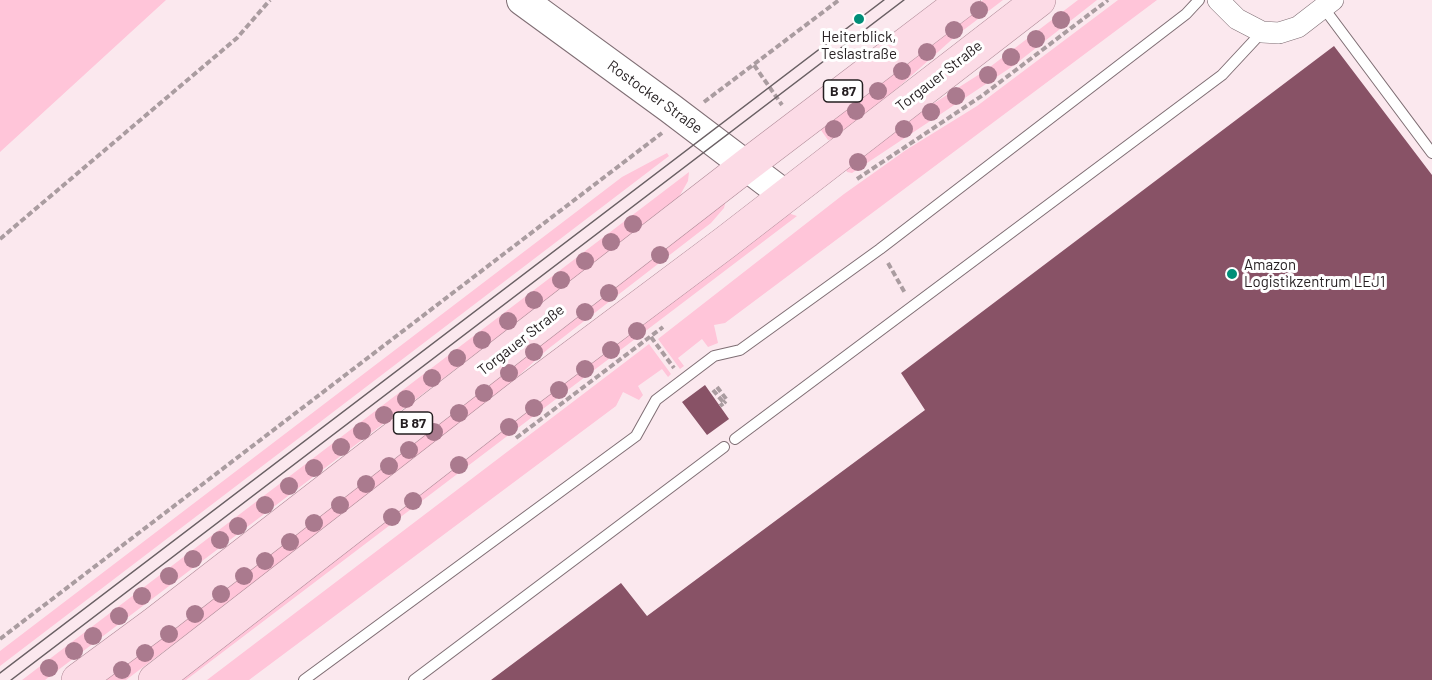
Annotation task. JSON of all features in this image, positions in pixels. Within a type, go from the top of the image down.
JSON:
[{"type":"main road","name":"Rostocker Straße","points":[[522,0],[683,117],[786,196]]},
{"type":"main road","name":"Torgauer Straße","points":[[78,680],[154,624],[964,0]]},
{"type":"main road","name":"Torgauer Straße","points":[[155,680],[1039,0]]},
{"type":"street","points":[[1218,0],[1237,19],[1262,32],[1279,33],[1298,27],[1328,4]]},
{"type":"lane","points":[[304,680],[636,436],[657,400],[714,356],[740,350],[880,249],[1186,14],[1199,0]]},
{"type":"lane","points":[[1328,4],[1432,153]]},
{"type":"lane","points":[[735,439],[1222,75],[1262,32]]},
{"type":"lane","points":[[414,680],[724,447]]},
{"type":"path","points":[[0,239],[237,38],[270,0]]},
{"type":"path","points":[[0,639],[839,0]]},
{"type":"path","points":[[850,184],[983,95],[1107,0]]},
{"type":"path","points":[[880,249],[912,306]]},
{"type":"path","points":[[508,444],[668,323]]},
{"type":"path","points":[[715,388],[722,404]]},
{"type":"shaded area","points":[[0,0],[166,0],[0,152]]},
{"type":"shaded area","points":[[983,0],[1003,0],[957,35],[865,117],[838,138],[828,140],[818,126]]},
{"type":"shaded area","points":[[1078,0],[1097,0],[1013,66],[852,173],[847,172],[844,166],[873,142],[986,70]]},
{"type":"shaded area","points":[[1118,0],[1157,0],[725,323],[714,325],[718,343],[708,347],[702,339],[678,358],[684,366],[680,369],[658,339],[844,194],[906,150],[977,106]]},
{"type":"shaded area","points":[[667,153],[669,156],[0,666],[0,651],[622,177]]},
{"type":"shaded area","points":[[689,172],[688,181],[679,197],[663,212],[45,680],[22,680]]},
{"type":"shaded area","points":[[726,200],[724,208],[711,223],[548,349],[471,419],[126,680],[91,680]]},
{"type":"shaded area","points":[[787,209],[791,214],[797,216],[186,680],[169,680]]},
{"type":"shaded area","points":[[649,344],[671,374],[668,377],[662,369],[638,386],[643,395],[639,400],[623,392],[616,406],[249,680],[207,680]]},
{"type":"building","name":"Amazon Logistikzentrum LEJ1","points":[[1334,46],[1432,175],[1432,680],[491,680],[621,583],[647,616],[925,410],[901,373]]},
{"type":"building","points":[[705,385],[729,419],[707,435],[682,402]]},
{"type":"tram line","points":[[0,673],[884,0]]},
{"type":"tram line","points":[[11,680],[904,0]]},
{"type":"place","name":"Heiterblick, Teslastraße","points":[[859,19]]},
{"type":"place","name":"Amazon Logistikzentrum LEJ1","points":[[1232,274]]}]
